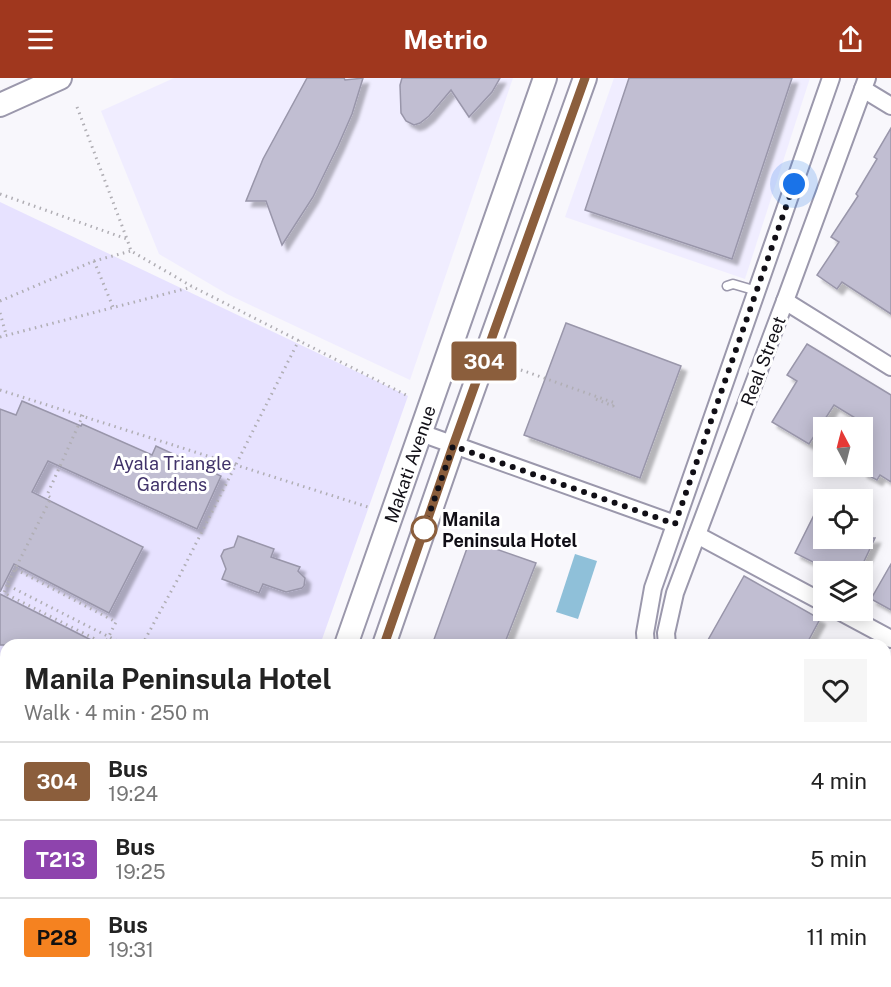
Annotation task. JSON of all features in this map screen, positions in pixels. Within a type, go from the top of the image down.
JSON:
[{"type":"main road","points":[[0,105],[60,78]]},
{"type":"main road","name":"Makati Avenue","points":[[348,639],[545,78]]},
{"type":"main road","name":"Makati Avenue","points":[[386,639],[585,78]]},
{"type":"street","points":[[646,639],[653,588],[831,78]]},
{"type":"street","points":[[865,84],[891,106]]},
{"type":"street","name":"Real Street","points":[[666,639],[675,593],[865,84]]},
{"type":"street","points":[[785,301],[891,367]]},
{"type":"street","points":[[421,433],[675,524]]},
{"type":"street","points":[[697,535],[813,597]]},
{"type":"street","points":[[857,621],[891,639]]},
{"type":"lane","points":[[727,285],[733,284],[757,291]]},
{"type":"path","points":[[77,106],[131,251],[193,287],[408,396]]},
{"type":"path","points":[[0,194],[127,239]]},
{"type":"path","points":[[0,301],[94,261],[131,251]]},
{"type":"path","points":[[94,261],[113,307]]},
{"type":"path","points":[[0,337],[193,287]]},
{"type":"path","points":[[0,313],[6,335]]},
{"type":"path","points":[[145,639],[299,340]]},
{"type":"path","points":[[485,357],[615,403],[613,406],[593,398]]},
{"type":"path","points":[[0,390],[368,507]]},
{"type":"path","points":[[83,416],[47,495],[51,498],[4,593],[95,639]]},
{"type":"path","points":[[15,569],[116,622],[107,639]]},
{"type":"path","points":[[7,585],[115,639]]},
{"type":"shaded area","points":[[174,78],[513,78],[410,380],[227,294],[159,254],[101,111]]},
{"type":"shaded area","points":[[614,78],[810,78],[745,279],[565,217]]},
{"type":"green space","name":"Ayala Triangle Gardens","points":[[0,202],[408,396],[322,639],[0,639]]},
{"type":"water","points":[[575,554],[597,561],[578,619],[556,612]]},
{"type":"building","points":[[307,78],[344,78],[345,80],[363,78],[352,114],[338,146],[313,197],[282,245],[266,201],[246,201],[263,159]]},
{"type":"building","points":[[402,78],[500,78],[492,92],[469,117],[451,90],[429,116],[414,125],[406,121],[401,113]]},
{"type":"building","points":[[629,78],[792,78],[732,259],[585,210]]},
{"type":"building","points":[[891,128],[891,314],[842,282],[837,289],[817,275],[839,242],[831,237],[858,196],[856,194],[877,159],[874,157]]},
{"type":"building","points":[[566,323],[681,366],[640,478],[524,435]]},
{"type":"building","points":[[807,344],[891,395],[891,482],[880,475],[877,480],[871,477],[873,417],[854,417],[834,405],[826,417],[813,417],[813,438],[809,444],[772,422],[797,381],[787,375]]},
{"type":"building","points":[[22,401],[152,455],[156,446],[221,476],[197,529],[48,461],[32,492],[143,547],[109,613],[14,564],[0,592],[0,409],[16,415]]},
{"type":"building","points":[[813,517],[813,549],[870,549],[864,561],[813,562],[795,553]]},
{"type":"building","points":[[238,536],[274,549],[271,557],[300,567],[298,571],[305,578],[304,586],[286,592],[263,584],[259,593],[222,579],[226,569],[221,556],[224,550],[234,547]]},
{"type":"building","points":[[470,540],[536,563],[506,639],[434,639]]},
{"type":"building","points":[[891,564],[891,610],[873,600],[873,596]]},
{"type":"building","points":[[744,576],[813,615],[813,621],[819,621],[809,639],[709,639]]},
{"type":"building","points":[[0,594],[89,639],[0,639]]},
{"type":"bus line","name":"304","points":[[386,639],[585,78]]},
{"type":"place","name":"Manila Peninsula Hotel","points":[[424,529]]},
{"type":"route","points":[[424,529],[453,446],[675,524],[794,184]]}]
